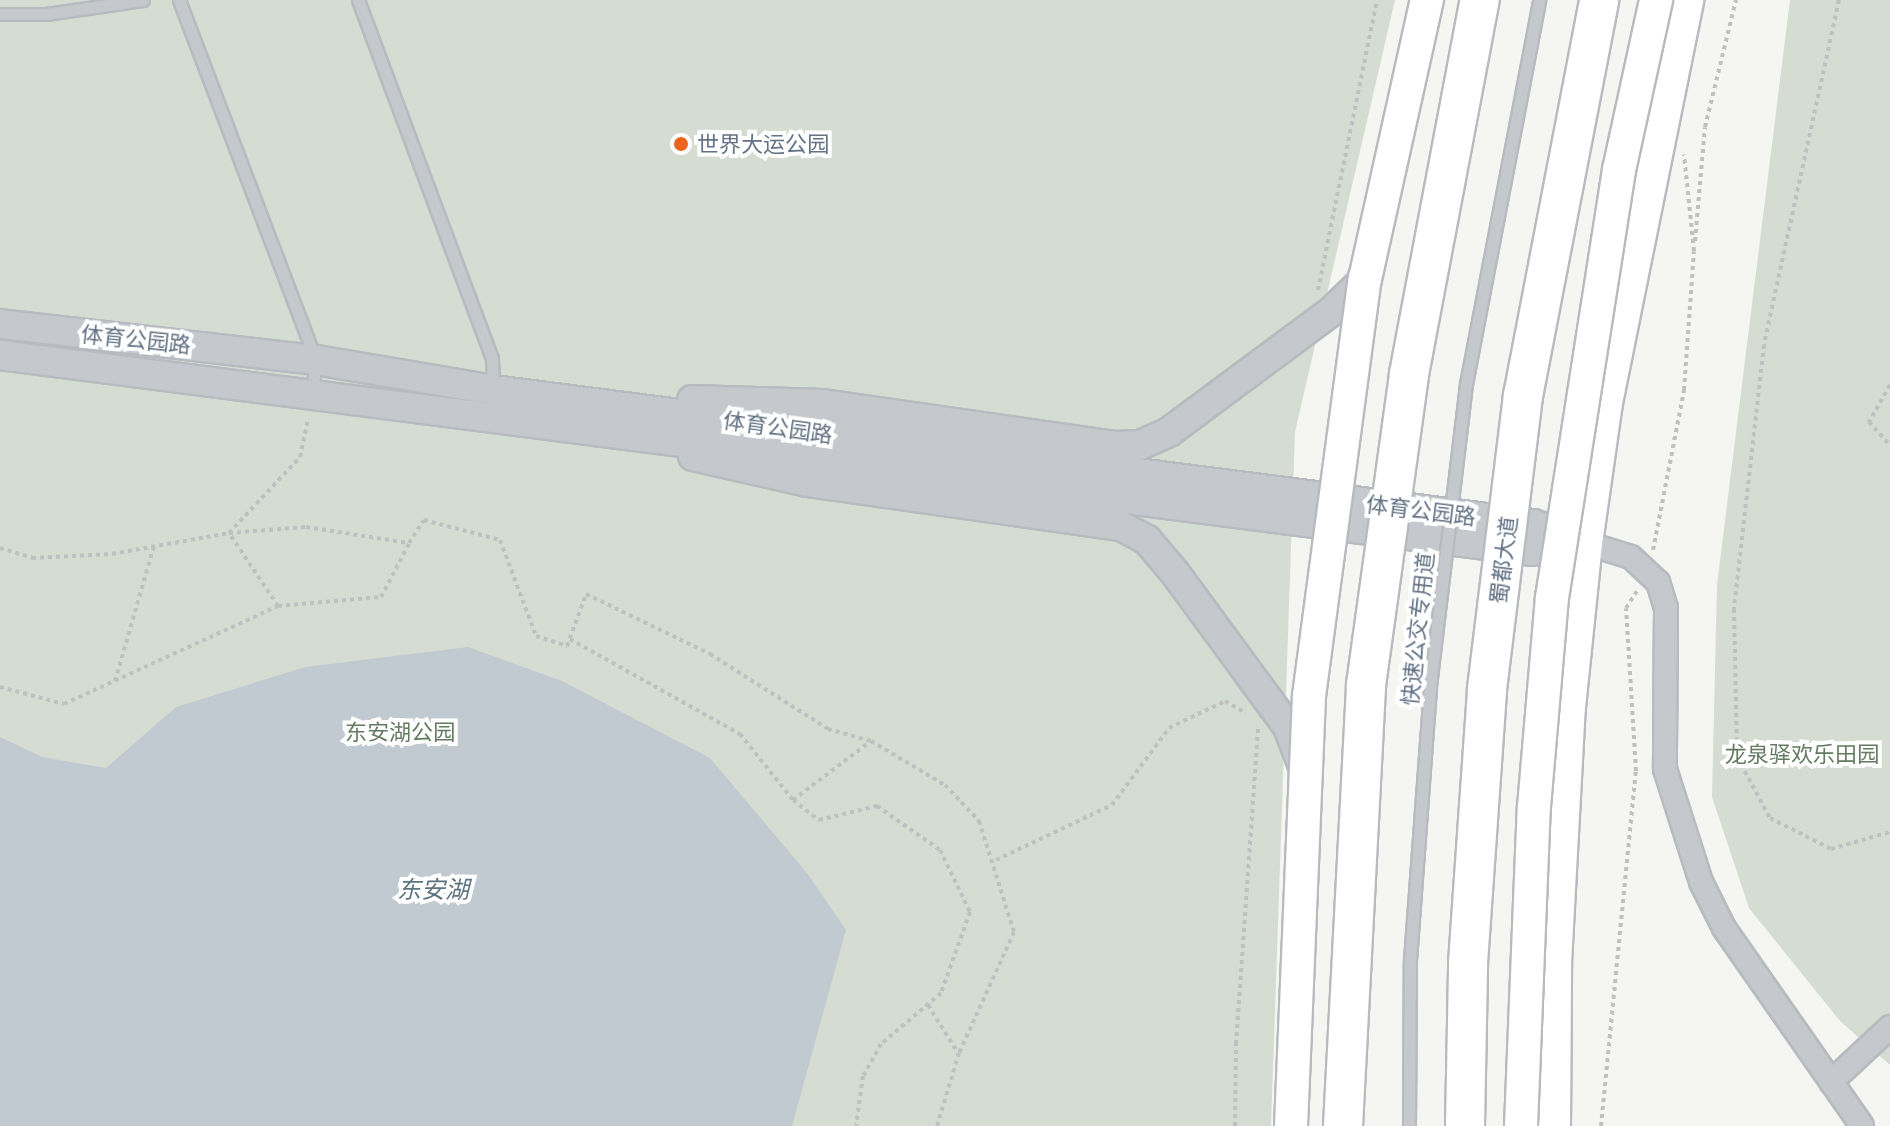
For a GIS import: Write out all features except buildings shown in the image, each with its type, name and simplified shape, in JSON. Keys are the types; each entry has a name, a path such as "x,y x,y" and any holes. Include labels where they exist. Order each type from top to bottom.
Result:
{"highway":[{"path":"1343,1126 1366,685 1409,374 1480,0"},
{"name":"蜀都大道","path":"1465,1126 1468,963 1487,689 1523,396 1599,0"}],"main road":[{"path":"1291,1126 1303,766 1365,279 1427,0"},
{"path":"1521,1126 1533,822 1552,598 1617,185 1656,0"},
{"path":"1554,1126 1565,783 1586,543 1606,403 1687,0"}],"street":[{"path":"538,408 823,404 1114,446 1140,445 1169,432 1314,324 1365,279"},
{"name":"体育公园路","path":"0,324 316,360 492,403"},
{"name":"体育公园路","path":"0,355 312,397 492,403 538,408 1532,551 1586,543"},
{"path":"538,408 807,482 1092,520 1147,540 1288,727 1303,766"},
{"path":"1586,543 1631,557 1658,582 1666,608 1665,769 1680,824 1724,928 1862,1126"},
{"path":"1831,1082 1890,1027"}],"lane":[{"path":"0,14 46,14 143,0"},
{"path":"179,0 316,360 312,397"},
{"path":"358,0 492,358 492,403"},
{"name":"快速公交专用道","path":"1409,1126 1410,960 1430,686 1466,384 1539,0"}],"path":[{"path":"1314,324 1324,249 1377,0"},
{"path":"1601,1126 1636,771 1626,608 1649,574 1684,390 1705,127 1736,0"},
{"path":"1839,0 1764,345 1734,609 1737,757 1770,818 1831,849 1890,832"},
{"path":"1682,142 1694,251"},
{"path":"1890,385 1869,422 1890,445"},
{"path":"229,533 300,457 312,397"},
{"path":"0,687 64,704 278,606 381,597 424,520 500,540 536,636 567,646 586,594 710,654 828,729 871,741 945,785 979,821 995,860 1014,932 959,1053 937,1126"},
{"path":"0,548 32,558 154,546 229,533 306,527 409,543"},
{"path":"229,533 278,606"},
{"path":"115,681 154,546"},
{"path":"570,639 740,734 793,800 819,820 877,806 940,850 970,912 941,993 881,1044 863,1076 856,1126"},
{"path":"995,860 1112,805 1169,728 1225,701 1259,720 1236,1044 1235,1126"},
{"path":"793,800 871,741"},
{"path":"928,1005 959,1053"}],"green space":[{"name":"东安湖公园","path":"0,0 1395,0 1295,432 1271,1126 0,1126"},
{"name":"龙泉驿欢乐田园","path":"1790,0 1890,0 1890,1065 1840,1021 1749,908 1712,797 1717,585"}],"water":[{"name":"东安湖","path":"468,647 562,681 710,758 807,873 846,930 792,1126 0,1126 0,737 42,757 106,768 176,707 305,667"}],"place":[{"name":"世界大运公园","path":"681,144"}]}
